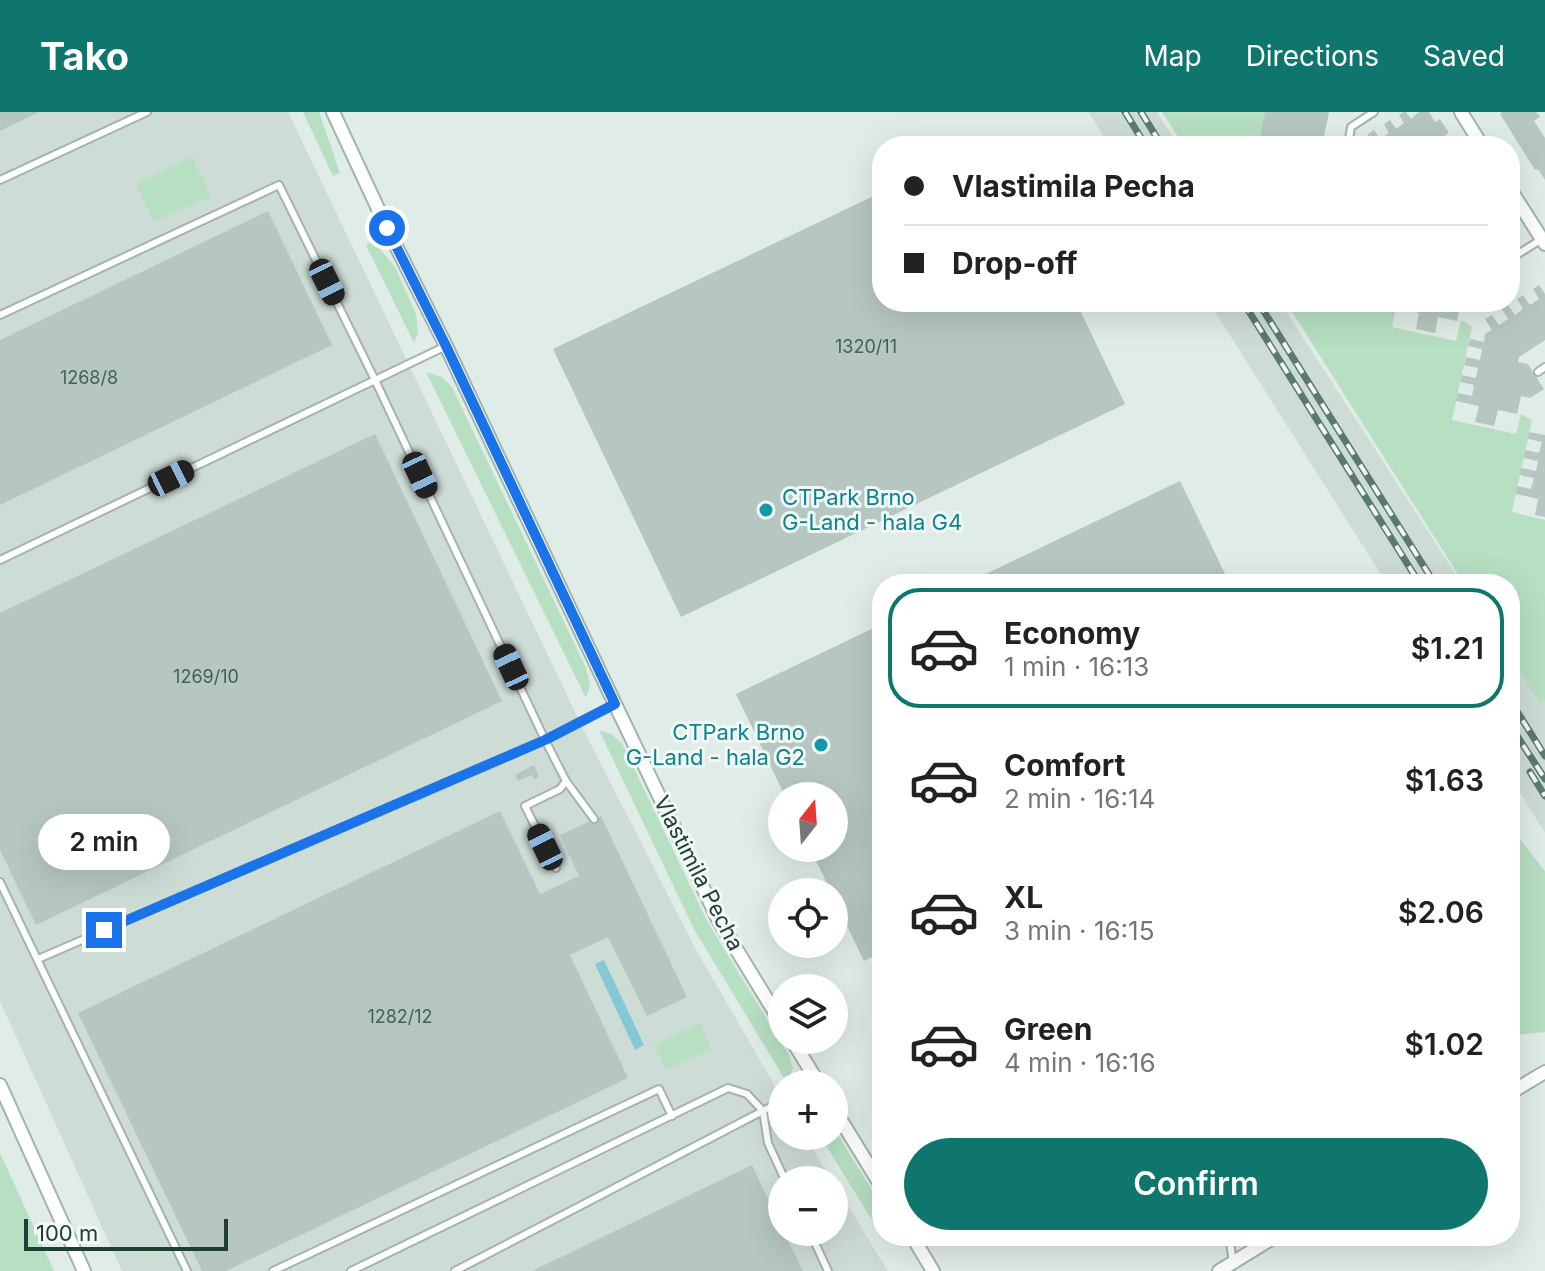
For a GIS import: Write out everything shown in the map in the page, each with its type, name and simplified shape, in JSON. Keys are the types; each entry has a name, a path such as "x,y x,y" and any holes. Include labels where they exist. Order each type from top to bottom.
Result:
{"street":[{"name":"Vlastimila Pecha","path":"333,112 719,921 768,1001"},
{"path":"1461,112 1475,136"},
{"path":"1520,205 1543,242"},
{"path":"1520,1087 1541,1074"},
{"path":"0,1085 84,1271"},
{"path":"848,1132 872,1171"},
{"path":"918,1246 933,1271"},
{"path":"1219,1271 1260,1246"}],"lane":[{"path":"0,180 147,112"},
{"path":"1350,136 1351,127 1374,112"},
{"path":"0,315 279,185 545,740 566,781 594,819"},
{"path":"1520,254 1543,242"},
{"path":"0,560 446,346"},
{"path":"38,959 545,740 615,704"},
{"path":"556,868 525,806 560,789 566,781"},
{"path":"0,882 187,1271"},
{"path":"351,1271 728,1088 747,1094 763,1111 768,1143 779,1166"},
{"path":"273,1271 659,1089 672,1116"},
{"path":"455,1271 768,1108"},
{"path":"816,1246 828,1271"},
{"path":"1230,1246 1233,1263"}],"shaded area":[{"path":"0,112 288,112 586,735 695,948 768,1074 768,1150 814,1150 823,1166 768,1166 768,1246 848,1246 848,1206 888,1271 122,1271 0,1001"},
{"path":"1088,112 1157,112 1173,136 1104,136"},
{"path":"1215,312 1286,312 1456,574 1381,574"},
{"path":"1520,673 1540,704 1545,701 1545,833 1520,793"}],"green space":[{"path":"303,112 319,112 340,173 333,176"},
{"path":"1162,112 1265,112 1260,136 1178,136"},
{"path":"192,157 211,196 154,222 136,184"},
{"path":"373,241 395,267 416,314 418,333 414,343 366,245"},
{"path":"1292,312 1395,312 1392,327 1456,341 1461,320 1472,327 1452,420 1516,434 1521,414 1532,420 1512,512 1545,520 1545,701 1540,704 1520,673 1520,574 1458,574"},
{"path":"426,372 442,377 452,387 586,668 590,685 586,698"},
{"path":"599,730 611,734 622,743 707,921 768,1021 768,1052 694,929"},
{"path":"1520,839 1545,871 1545,1032 1520,1035"},
{"path":"700,1023 712,1049 666,1070 654,1045"},
{"path":"769,1054 789,1055 792,1070 779,1070"},
{"path":"829,1150 847,1150 872,1190 872,1220 848,1181 848,1166 839,1166"},
{"path":"0,1153 54,1271 0,1271"}],"water":[{"path":"604,960 644,1045 635,1050 595,964"}],"building":[{"path":"0,112 39,112 0,131"},
{"path":"1265,112 1329,112 1324,136 1260,136"},
{"path":"1406,112 1411,119 1419,112 1429,112 1435,122 1440,119 1449,133 1444,136 1384,136 1389,133 1384,124 1390,120 1396,129 1404,123 1399,115"},
{"path":"1536,112 1540,117 1534,121 1545,138 1545,180 1520,146 1520,136 1514,136 1500,114"},
{"name":"CTPark Brno G-Land - hala G4","path":"872,197 872,312 1081,312 1125,404 681,617 553,349"},
{"path":"268,211 332,345 0,505 0,340"},
{"path":"1539,285 1545,294 1545,340 1519,357 1518,362 1528,364 1544,389 1530,398 1521,396 1517,414 1498,410 1494,426 1475,422 1479,406 1456,401 1458,393 1472,396 1474,385 1460,382 1462,375 1476,378 1478,368 1464,365 1466,357 1480,360 1482,349 1468,346 1470,339 1484,342 1485,334 1492,330 1485,319 1492,315 1499,325 1508,319 1504,312 1515,315 1520,312 1523,309 1520,297 1523,295 1530,305 1539,299 1533,289"},
{"path":"1415,312 1459,312 1457,321 1438,317 1435,333 1416,329 1419,313"},
{"path":"1529,432 1545,435 1545,517 1535,515 1538,499 1516,494 1517,486 1531,489 1534,478 1520,475 1521,468 1536,471 1538,461 1524,458 1525,450 1539,453 1542,442 1528,439"},
{"path":"375,434 502,701 36,925 0,850 0,613"},
{"path":"1180,481 1225,574 986,574"},
{"name":"CTPark Brno G-Land - hala G2","path":"872,629 872,957 864,961 848,928 848,878 824,878 817,862 848,862 848,782 778,782 736,694"},
{"path":"534,765 539,777 534,779 532,775 518,781 515,775"},
{"path":"500,811 540,894 579,876 560,835 601,816 687,997 647,1016 608,937 570,955 628,1078 226,1271 202,1271 78,1013"},
{"path":"752,1165 768,1199 768,1246 791,1246 803,1271 532,1271"}],"railway":[{"path":"1125,112 1140,136"},
{"path":"1141,112 1156,136"},
{"path":"1249,312 1414,574"},
{"path":"1264,312 1429,574"},
{"path":"1520,716 1545,756"},
{"path":"1520,740 1545,779"},
{"path":"1530,772 1545,796"}],"place":[{"name":"CTPark Brno G-Land - hala G4","path":"766,510"},
{"name":"CTPark Brno G-Land - hala G2","path":"821,745"}],"route":[{"path":"104,930 545,740 615,704 387,228"}]}
